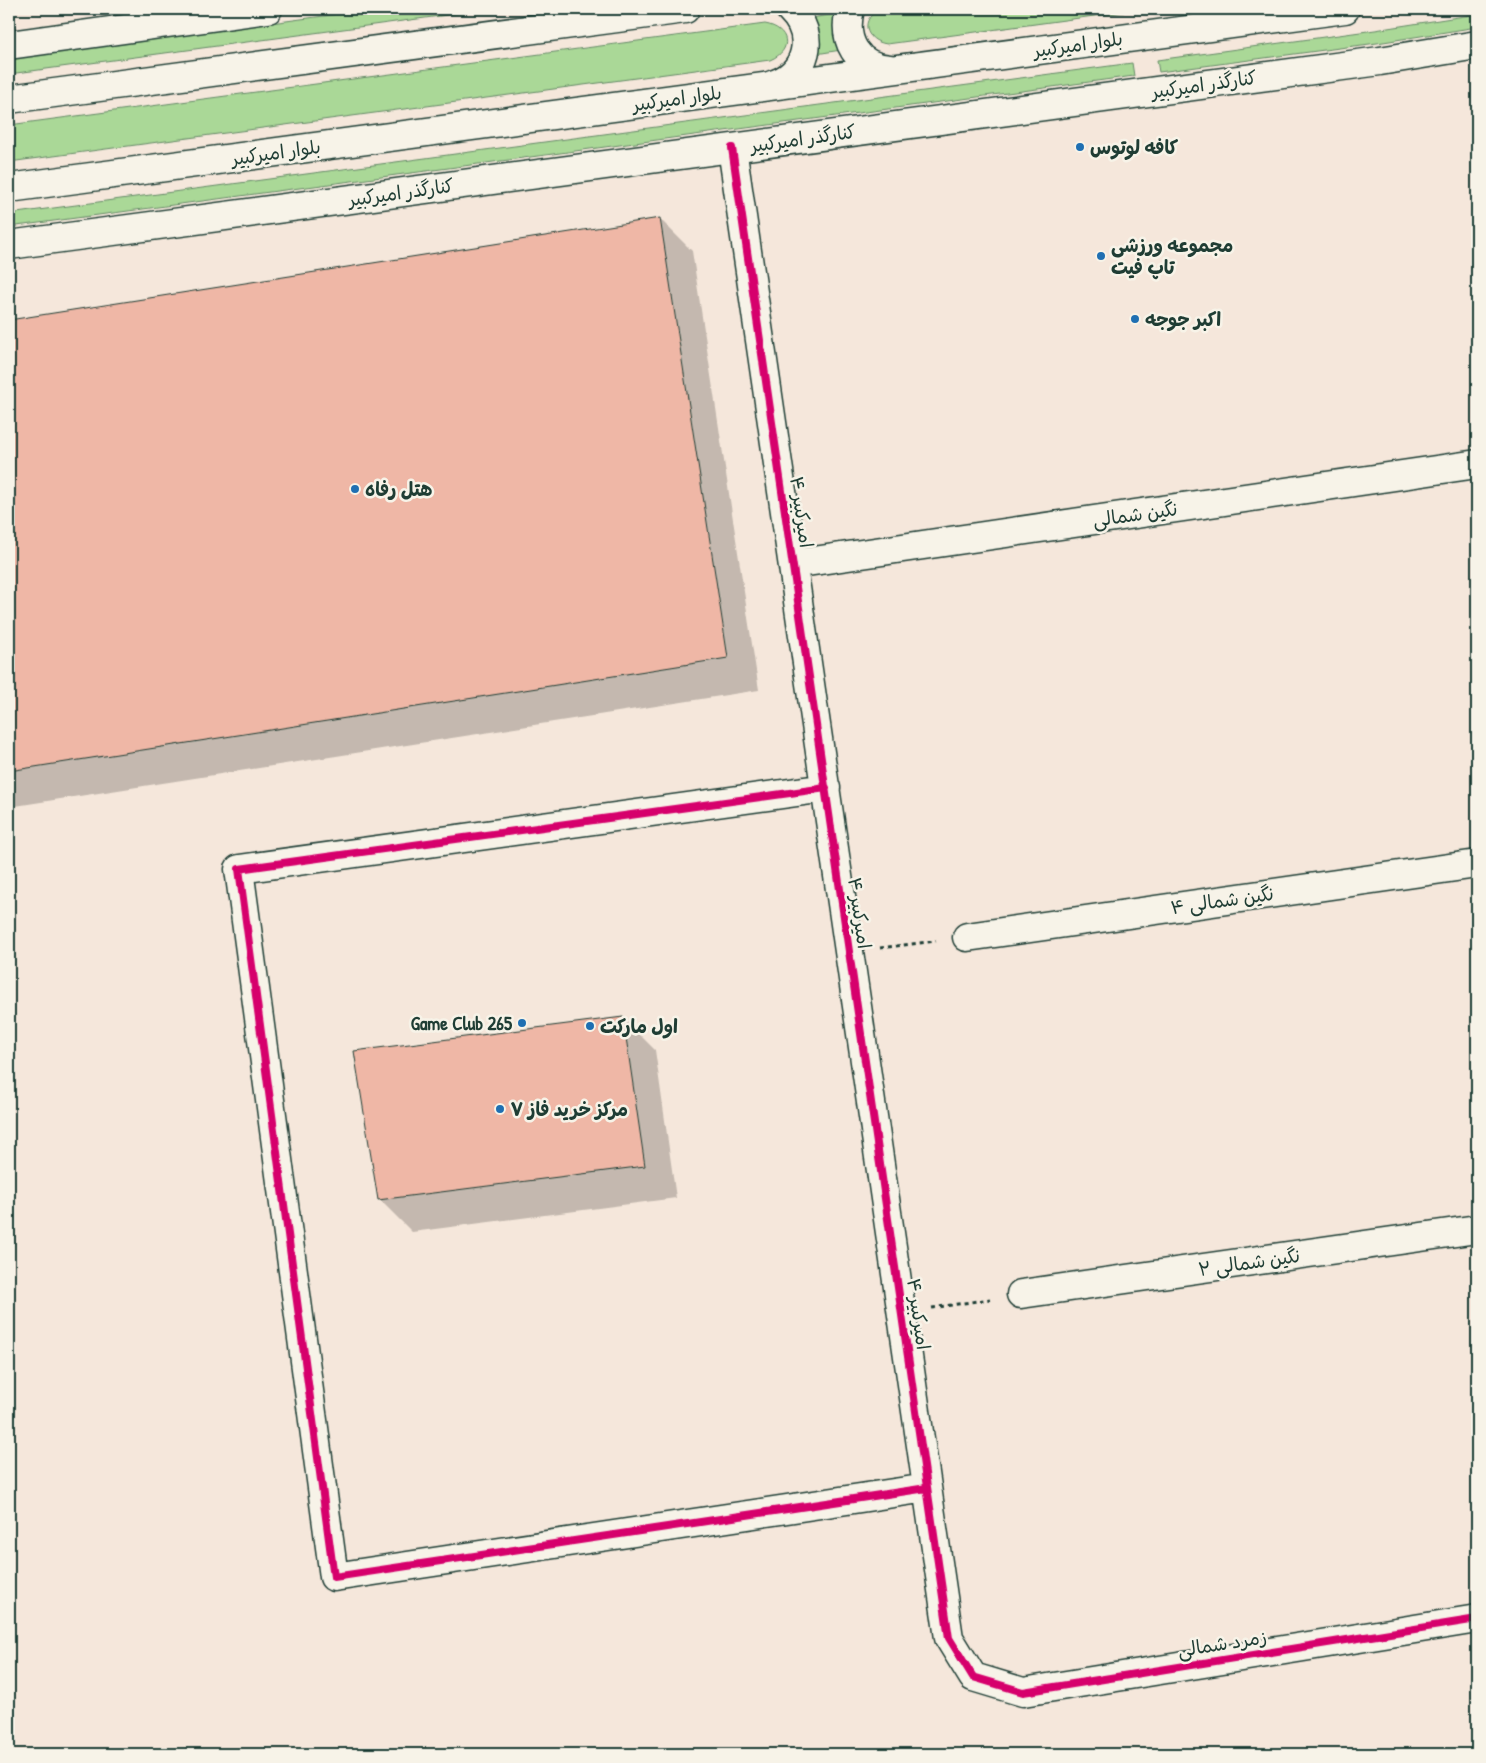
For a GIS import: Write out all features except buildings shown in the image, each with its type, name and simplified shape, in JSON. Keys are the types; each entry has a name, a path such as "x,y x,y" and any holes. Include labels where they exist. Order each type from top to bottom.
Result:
{"street":[{"path":"9,45 114,19 268,9"},
{"path":"9,100 685,9"},
{"path":"768,86 783,82 795,72 803,59 806,44 804,29 798,16 790,9"},
{"path":"850,9 846,23 848,39 855,52 866,62 880,68 895,69"},
{"name":"بلوار امیرکبیر","path":"9,188 1345,9"},
{"name":"کنارگذر امیرکبیر","path":"9,245 1380,61 1477,45"},
{"name":"امیرکبیر ۴","path":"732,148 949,1638 973,1677"},
{"name":"نگین شمالی","path":"793,564 1477,464"},
{"path":"826,788 239,869 334,1577 927,1488"},
{"name":"نگین شمالی ۴","path":"968,937 1477,864"},
{"name":"نگین شمالی ۲","path":"1021,1294 1477,1229"},
{"name":"زمرد شمالی","path":"973,1677 1023,1692 1477,1619"}],"path":[{"path":"850,951 968,937"},
{"path":"902,1313 1021,1294"}],"green space":[{"path":"376,9 492,9 9,74 9,58"},
{"path":"881,9 1123,9 1124,12 887,44 873,39 867,29 869,18"},
{"path":"836,14 841,50 816,54 811,18"},
{"path":"1477,14 1477,27 1377,43 1159,72 1157,60 1375,30"},
{"path":"765,24 779,30 786,40 783,51 770,60 9,162 9,125"},
{"path":"1132,63 1134,76 9,227 9,214"}],"cycle path":[{"path":"732,148 949,1638 973,1677 1023,1692 1477,1619"},
{"path":"826,788 239,869 334,1577 927,1488"}],"place":[{"name":"کافه لوتوس","path":"1080,147"},
{"name":"مجموعه ورزشی تاپ فیت","path":"1101,256"},
{"name":"اکبر جوجه","path":"1135,319"},
{"name":"هتل رفاه","path":"355,489"},
{"name":"Game Club 265","path":"522,1023"},
{"name":"اول مارکت","path":"590,1026"},
{"name":"مرکز خرید فاز ۷","path":"500,1109"}]}
